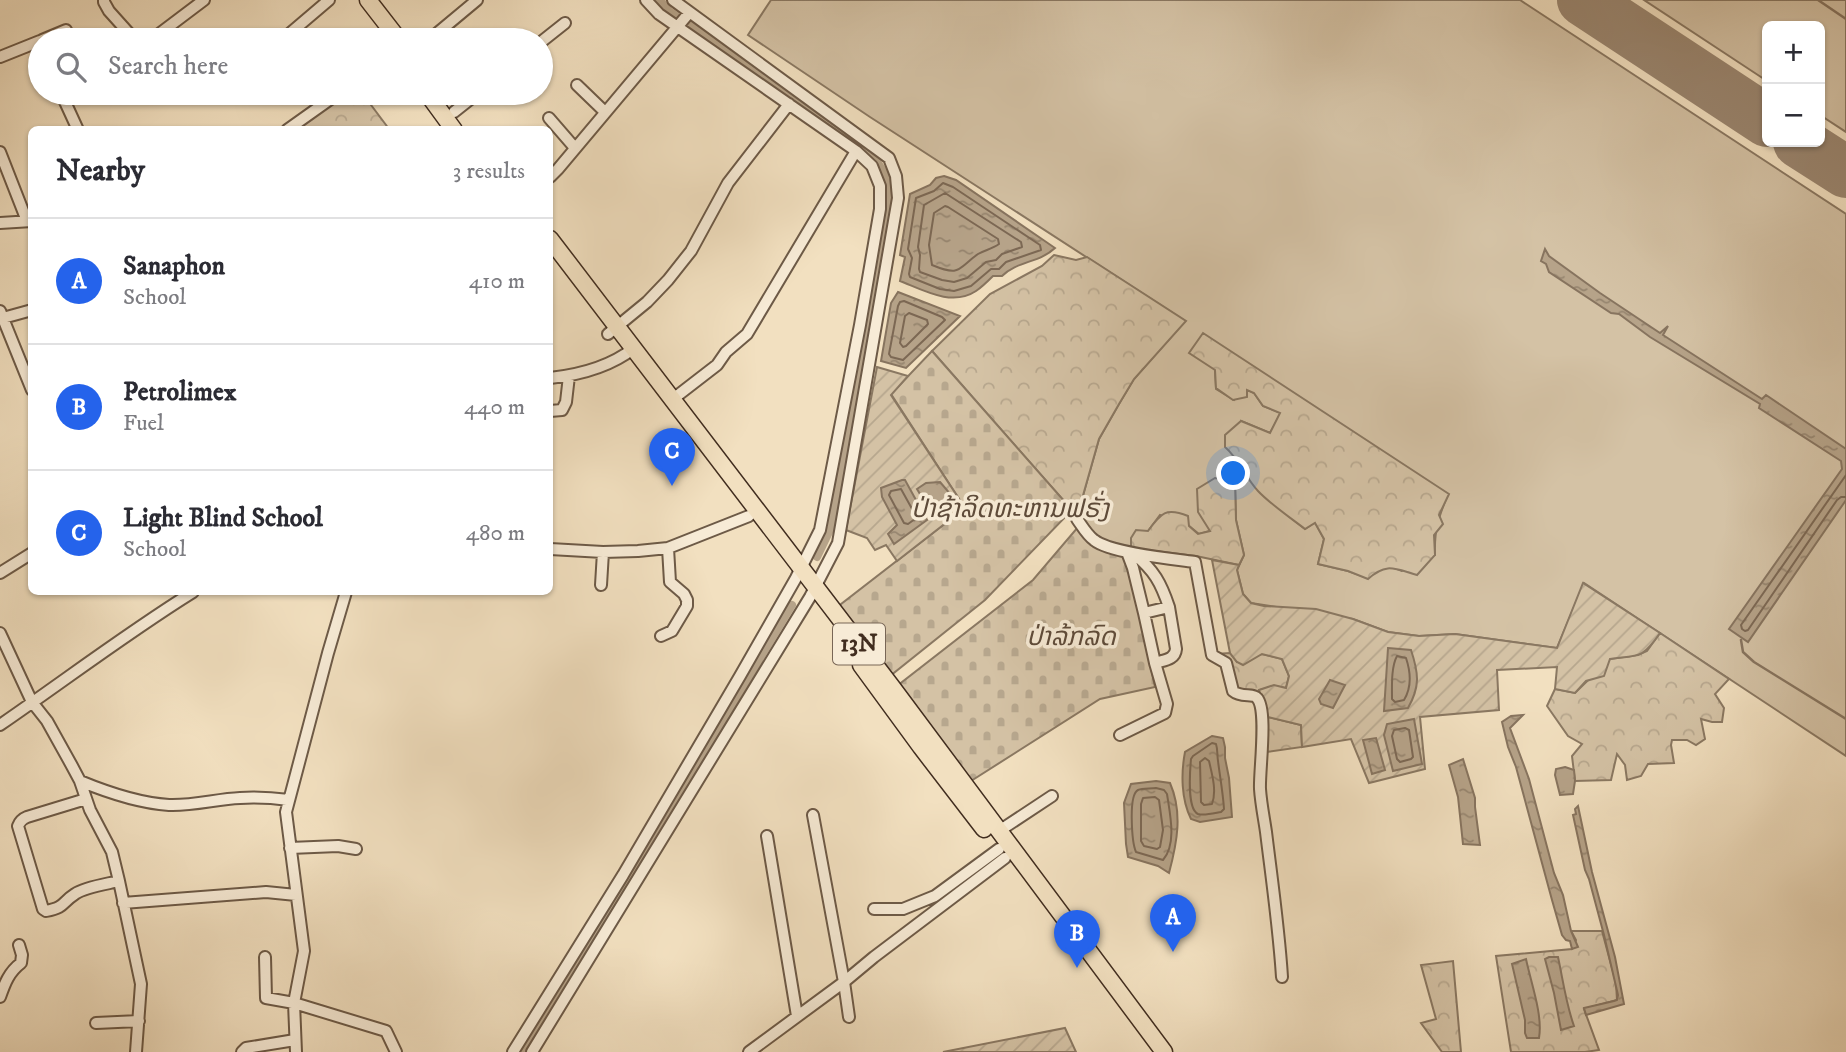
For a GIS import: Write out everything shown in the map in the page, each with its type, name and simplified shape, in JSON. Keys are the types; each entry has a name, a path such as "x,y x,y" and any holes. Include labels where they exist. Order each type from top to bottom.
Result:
{"highway":[{"path":"354,0 376,28"},
{"path":"368,0 390,28"},
{"path":"435,105 451,126"},
{"path":"449,105 464,126"},
{"name":"13N","path":"553,243 612,331"},
{"name":"13N","path":"553,261 673,399 1002,853 1150,1052"},
{"name":"13N","path":"630,352 749,516 798,573"},
{"name":"13N","path":"812,592 892,687 1164,1052"}],"street":[{"path":"104,0 109,11 124,28"},
{"path":"167,28 204,0"},
{"path":"296,28 329,0"},
{"path":"443,28 477,0"},
{"path":"532,1052 812,592 838,543 898,198 896,176 889,158 683,19 659,14 646,0"},
{"path":"513,1052 623,875 798,573 820,530 880,209 880,186 873,166 789,104 683,19 673,0"},
{"path":"553,174 683,19"},
{"path":"553,32 565,23"},
{"path":"0,57 28,46"},
{"path":"578,85 605,112"},
{"path":"612,331 647,302 691,251 728,183 789,104"},
{"path":"67,105 76,126"},
{"path":"293,126 322,105"},
{"path":"454,112 463,105"},
{"path":"549,118 575,148"},
{"path":"673,399 717,365 726,352 747,334 856,151"},
{"path":"0,152 28,219"},
{"path":"0,223 28,221"},
{"path":"28,311 1,315 28,380"},
{"path":"553,378 593,369 630,352"},
{"path":"553,411 562,410 566,402 569,376"},
{"path":"553,549 603,552 668,548 749,516"},
{"path":"1077,519 1096,542 1130,552 1195,562 1212,655 1226,663 1235,693 1255,696 1258,699 1263,720 1260,789 1282,977"},
{"path":"661,636 672,631 687,606 684,594 670,582 668,548"},
{"path":"601,585 603,552"},
{"path":"1130,552 1146,564 1159,581 1169,607 1176,654 1155,663"},
{"path":"1120,735 1165,713 1167,704 1130,552"},
{"path":"0,573 28,556"},
{"path":"0,725 146,621 188,595"},
{"path":"242,1052 246,1048 295,1046 294,1003 304,951 286,813 345,595"},
{"path":"1144,613 1169,607"},
{"path":"0,633 32,702 47,721 80,781 111,852 141,984 136,1052"},
{"path":"80,781 131,800 171,805 238,798 289,800"},
{"path":"999,831 1052,796"},
{"path":"86,799 27,817 19,823 43,909 46,911 61,907 78,892 119,881"},
{"path":"813,814 845,982 849,1017"},
{"path":"767,836 797,1016"},
{"path":"290,848 338,846 356,849"},
{"path":"874,909 903,909 935,896 1002,853"},
{"path":"749,1052 845,982 1002,853"},
{"path":"123,903 266,892 296,895"},
{"path":"0,997 7,979 21,963 19,945"},
{"path":"265,957 266,998 294,1003 386,1031 396,1052"},
{"path":"96,1023 139,1021"}],"green space":[{"path":"771,0 1520,0 1846,214 1846,756 1584,583 1557,648 1455,634 1419,636 1388,632 1353,619 1251,603 1243,594 1237,570 1244,555 1236,520 1235,482 1210,531 1199,534 1189,526 1160,515 1127,554 1078,527 1069,514 1082,499 1099,439 1134,379 1185,321 748,35","holes":["1215,370 1448,494 1438,523 1435,555 1402,571 1384,568 1368,578 1318,564 1324,539 1315,522 1305,529 1276,505 1244,472 1235,453 1241,421 1270,433 1281,413 1263,406 1254,393 1246,389 1234,400 1216,389"]},
{"path":"1644,0 1846,0 1846,132 1825,118 1825,21 1762,21 1762,78"},
{"path":"329,105 371,105 387,126 302,126"},
{"path":"1054,255 1076,260 1087,257 1186,321 1134,379 1099,439 1082,499 1072,510 932,351 990,294 1042,266"},
{"path":"1203,333 1449,494 1439,515 1443,524 1434,535 1435,555 1417,575 1391,568 1381,570 1368,579 1318,564 1324,539 1315,523 1305,529 1268,501 1253,486 1225,447 1225,435 1241,421 1270,433 1280,413 1263,406 1254,393 1247,390 1247,397 1233,400 1216,388 1215,370 1189,353"},
{"name":"ປ່າຊ້າລິດທະຫານຟຣັ່ງ","path":"932,351 1072,510 985,600 890,676 836,608 965,508 891,394"},
{"path":"877,367 908,376 891,395 965,508 897,561 886,545 875,550 867,538 846,530"},
{"path":"1215,478 1235,482 1236,520 1244,555 1239,565 1196,556 1131,548 1131,538 1136,530 1148,531 1161,516 1169,512 1188,516 1189,526 1198,534 1210,531 1198,512 1197,489"},
{"name":"ປ່າລ້ກລົດ","path":"1078,527 1127,554 1155,687 1100,699 971,781 897,686 1033,580"},
{"path":"1212,560 1239,565 1237,570 1243,594 1251,603 1316,609 1388,632 1419,636 1455,634 1557,648 1583,583 1660,633 1644,652 1610,659 1604,676 1586,681 1575,693 1555,689 1557,667 1497,670 1499,710 1420,717 1425,769 1369,783 1351,739 1302,747 1301,725 1268,717 1259,690 1274,685 1286,688 1289,676 1282,659 1262,654 1243,665 1230,653"},
{"path":"1660,633 1729,679 1715,694 1724,708 1722,722 1701,719 1705,739 1696,745 1687,740 1672,740 1674,763 1648,764 1641,776 1627,780 1625,765 1617,754 1611,780 1575,781 1572,756 1582,744 1568,736 1547,706 1555,689 1575,693 1610,659 1647,651"},
{"path":"1230,653 1237,662 1262,654 1282,659 1289,676 1286,688 1274,686 1260,690 1261,695 1236,687 1216,654"},
{"path":"1268,717 1301,725 1302,747 1266,752"},
{"path":"1571,931 1602,931 1616,983 1617,1000 1584,1009 1599,1050 1511,1052 1496,956 1572,949 1576,940"},
{"path":"1453,961 1461,1052 1442,1052 1421,1023 1436,1019 1421,965"},
{"path":"1065,1028 1076,1052 943,1052"}],"water":[{"path":"944,176 956,180 1055,248 1042,257 1014,267 1002,276 993,276 967,296 938,295 900,281 905,257 900,255 910,194"},
{"path":"1545,249 1549,256 1660,333 1668,326 1663,335 1762,399 1766,395 1846,449 1846,500 1748,642 1729,629 1842,469 1841,461 1759,408 1760,404 1549,272 1546,264 1541,261"},
{"path":"898,292 960,316 906,368 881,361 891,303"},
{"path":"905,480 927,520 894,544 888,534 897,525 882,497 881,488"},
{"path":"940,482 952,496 951,502 932,514 917,489 926,483"},
{"path":"1388,648 1411,650 1417,680 1408,708 1384,711"},
{"path":"1330,680 1345,685 1333,708 1321,704 1319,699"},
{"path":"1523,715 1510,728 1529,779 1554,873 1578,947 1572,949 1570,941 1562,935 1502,722 1511,716"},
{"path":"1414,719 1422,764 1393,771 1384,735 1387,724"},
{"path":"1212,736 1223,738 1232,817 1200,822 1191,819 1185,803 1185,752"},
{"path":"1376,738 1385,770 1372,774 1363,740"},
{"path":"1463,759 1475,798 1480,845 1463,844 1458,797 1449,765"},
{"path":"1565,767 1574,770 1573,794 1560,795 1556,769"},
{"path":"1156,781 1170,783 1178,817 1169,873 1158,866 1128,857 1126,844 1124,803 1131,784"},
{"path":"1578,806 1624,1004 1586,1015 1584,1008 1617,1000 1618,995 1573,815 1576,814 1575,809"},
{"path":"1558,957 1574,1026 1561,1030 1545,959"},
{"path":"1526,959 1538,1009 1539,1038 1527,1038 1525,1033 1525,1020 1512,964"}],"waterway":[{"path":"660,0 669,11 863,145 882,169 887,183 887,214 831,528 817,557"},
{"path":"1818,0 1846,19"},
{"path":"523,1052 792,605"},
{"path":"1741,640 1743,652 1754,662 1846,719"}],"runway":[{"path":"1583,0 1762,118"},
{"path":"1807,147 1846,172"}],"place":[{"name":"Light Blind School","path":"672,486"},
{"name":"Sanaphon","path":"1173,952"},
{"name":"Petrolimex","path":"1077,968"}]}
